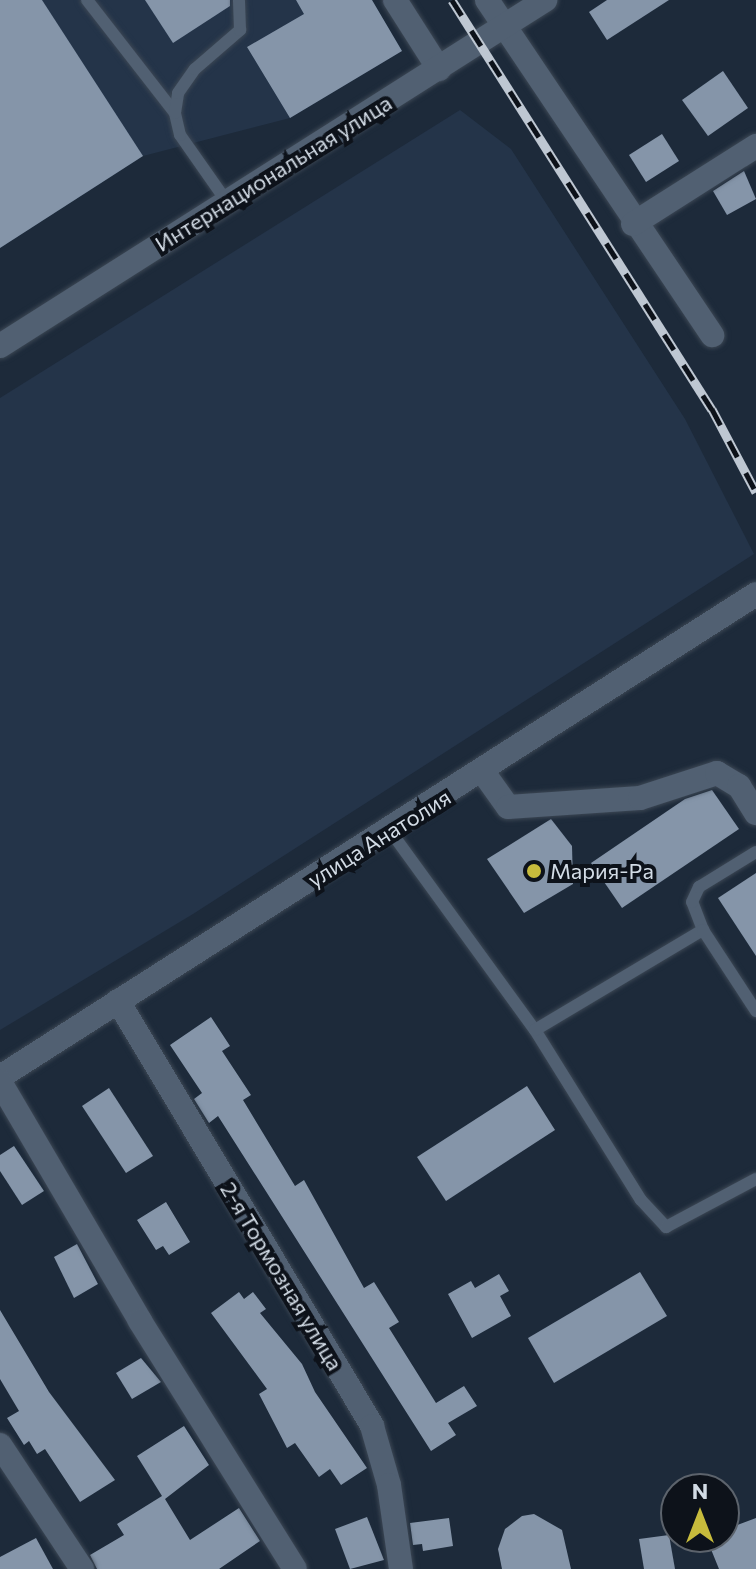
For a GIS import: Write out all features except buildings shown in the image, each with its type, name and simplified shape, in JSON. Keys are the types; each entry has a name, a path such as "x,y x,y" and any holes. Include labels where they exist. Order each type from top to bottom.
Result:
{"street":[{"path":"395,0 439,69"},
{"path":"487,0 633,224 712,335"},
{"name":"Интернациональная улица","path":"0,346 545,0"},
{"path":"633,224 756,146"},
{"name":"улица Анатолия","path":"0,1080 118,1001 391,832 756,594"},
{"path":"483,772 508,807 640,798 717,773 739,786 756,813"},
{"name":"2-я Тормозная улица","path":"118,1001 372,1426 389,1485 401,1569"},
{"path":"0,1080 140,1321 295,1569"},
{"path":"0,1445 82,1569"}],"lane":[{"path":"87,0 175,113"},
{"path":"227,202 180,135 175,113 178,93 195,69 240,30 239,0"},
{"path":"391,832 535,1030 641,1200 666,1227 756,1179"},
{"path":"756,852 699,887 692,902 703,930 756,1011"},
{"path":"535,1030 703,930"}],"shaded area":[{"path":"0,0 372,0 402,51 290,118 143,156 0,248"},
{"path":"460,110 511,149 685,419 754,554 193,914 0,1030 0,398"}],"railway":[{"path":"452,0 712,409 756,492"}],"place":[{"name":"Мария-Ра","path":"534,871"}]}
